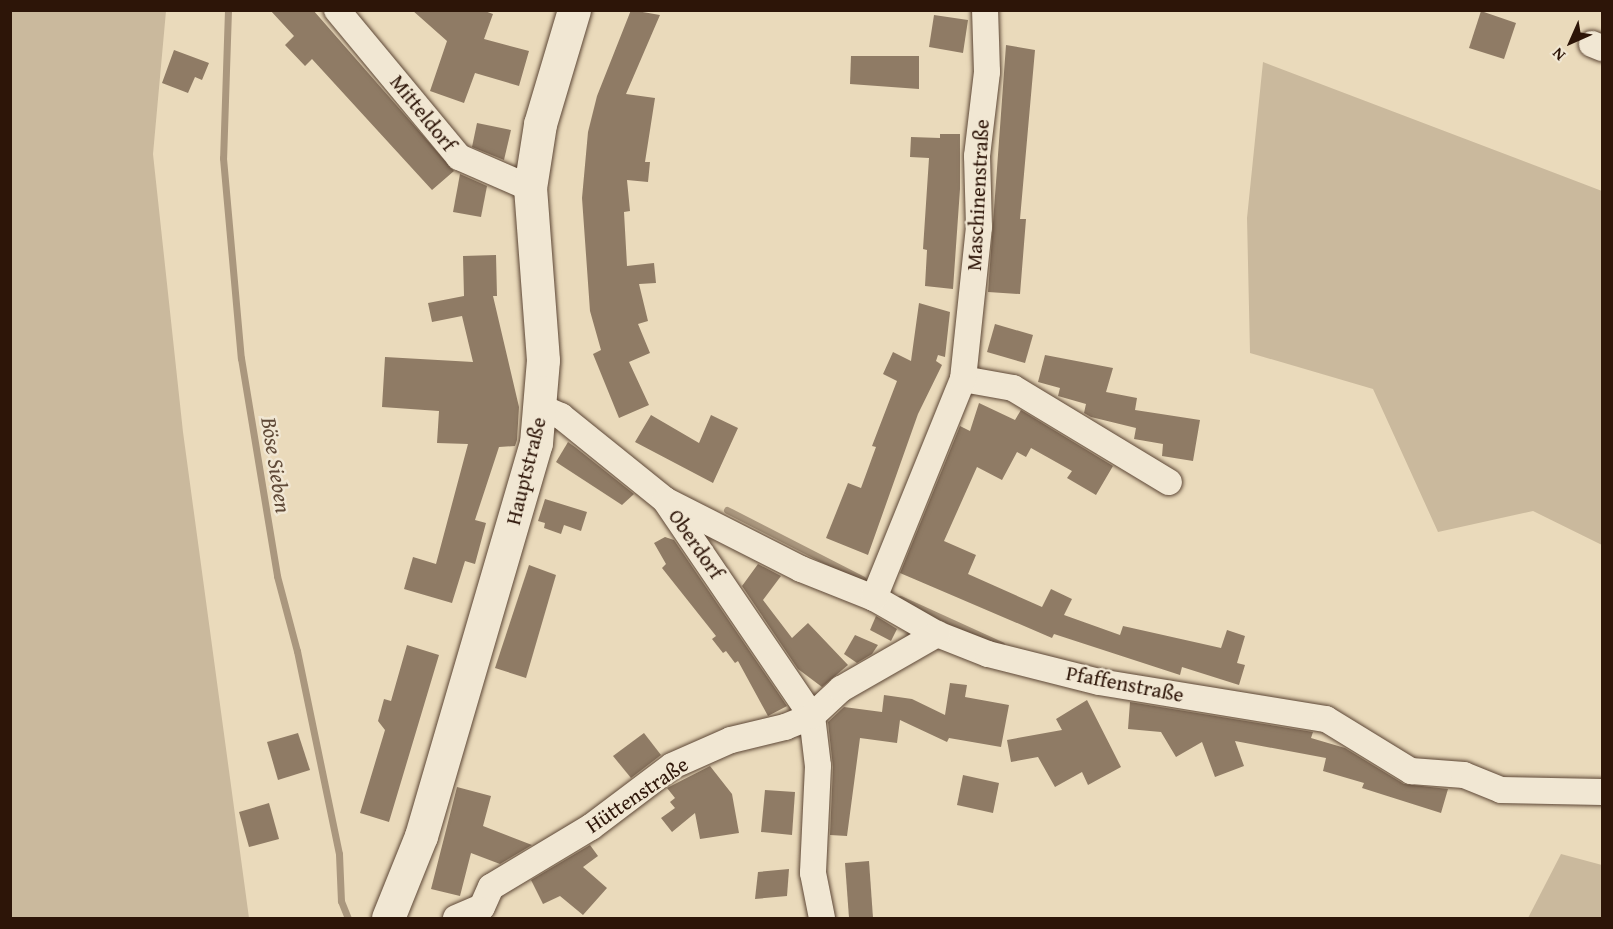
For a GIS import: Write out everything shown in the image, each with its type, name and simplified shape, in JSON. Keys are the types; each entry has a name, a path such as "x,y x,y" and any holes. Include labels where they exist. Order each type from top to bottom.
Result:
{"main road":[{"name":"Hauptstraße","path":"390,918 421,836 529,471 542,408 543,360 530,188 540,124 574,10"}],"street":[{"name":"Mitteldorf","path":"337,10 459,157 530,188"},
{"name":"Maschinenstraße","path":"874,598 963,379 979,227 977,156 987,72 985,10"},
{"path":"963,379 1013,388 1169,482"},
{"name":"Oberdorf","path":"542,408 561,416 665,500 812,716 818,766 813,873 822,918"},
{"name":"Pfaffenstraße","path":"665,500 801,569 874,598 937,634 988,654 1099,682 1326,719 1411,771 1464,775 1501,790 1602,792"},
{"path":"812,716 841,689 937,634"},
{"name":"Hüttenstraße","path":"456,918 486,913 491,887 591,827 672,766 731,740 785,727 812,716"}],"shaded area":[{"path":"10,11 166,11 153,154 183,432 249,918 11,918"},
{"path":"1263,62 1602,191 1602,545 1533,511 1438,532 1373,389 1250,353 1247,218"},
{"path":"1561,854 1602,865 1602,918 1528,918"}],"building":[{"path":"270,10 313,10 454,171 432,190 312,59 305,66 285,45 294,36"},
{"path":"412,10 482,10 493,14 484,39 529,51 519,86 475,73 464,103 430,91 447,41"},
{"path":"631,10 660,15 626,94 655,98 645,162 650,162 648,182 627,180 630,211 624,212 627,266 654,263 656,283 639,284 648,321 638,324 650,353 629,362 649,405 619,418 593,354 601,350 590,311 582,198 588,132 597,96"},
{"path":"1481,11 1516,23 1504,59 1469,48"},
{"path":"934,15 968,20 963,53 929,47"},
{"path":"1006,45 1035,50 1020,219 1026,219 1020,294 988,292"},
{"path":"174,50 209,63 202,80 195,77 188,93 162,83"},
{"path":"851,56 919,56 919,89 850,84"},
{"path":"477,123 511,130 504,160 472,147"},
{"path":"940,134 960,134 960,189 953,289 925,286 927,250 923,249 929,158 910,157 911,137 940,138"},
{"path":"460,174 487,186 481,217 453,212"},
{"path":"496,255 497,296 493,296 519,407 517,440 515,446 499,447 475,520 486,523 475,564 465,561 452,603 404,589 413,557 436,564 468,444 437,443 439,411 382,407 385,357 473,362 462,316 432,322 428,303 464,296 463,256"},
{"path":"919,303 950,312 945,357 938,355 936,361 942,365 918,414 868,555 826,538 848,483 861,488 876,447 872,446 897,381 883,374 893,352 911,361"},
{"path":"995,324 1033,335 1025,363 987,352"},
{"path":"1045,355 1113,368 1106,392 1137,398 1135,410 1200,420 1193,461 1162,456 1163,444 1134,439 1136,428 1091,417 1084,413 1086,404 1058,396 1060,388 1038,382"},
{"path":"979,403 1015,420 1021,410 1113,466 1096,495 1067,478 1072,471 1031,448 1026,457 1017,452 1002,480 977,467 944,541 976,555 968,574 1042,607 1051,589 1072,599 1064,615 1120,635 1123,626 1221,648 1227,630 1245,636 1237,663 1245,665 1239,685 1182,667 1180,675 1054,634 1052,638 900,573 960,426 970,431"},
{"path":"651,415 699,443 711,415 738,428 713,483 635,442"},
{"path":"568,442 634,494 622,505 556,462"},
{"path":"545,499 587,512 581,531 564,525 561,534 544,528 545,523 538,521"},
{"path":"665,537 674,540 787,706 768,716 738,661 735,663 726,651 723,653 712,639 716,636 662,568 666,564 654,543"},
{"path":"758,564 781,576 763,600 792,638 808,623 848,665 822,687 798,669 742,586"},
{"path":"529,565 556,575 526,678 495,668"},
{"path":"876,616 897,629 891,641 870,630"},
{"path":"855,635 878,645 872,654 857,663 844,654"},
{"path":"407,645 439,655 389,822 360,813 385,730 378,721 384,699 391,701"},
{"path":"950,683 967,685 965,697 1009,705 1001,747 949,738 947,742 900,720 897,743 860,738 847,836 830,835 833,767 828,722 844,707 882,712 884,695 912,699 945,715"},
{"path":"1087,700 1121,767 1088,785 1082,772 1055,787 1038,757 1011,762 1007,740 1062,730 1056,719"},
{"path":"1130,702 1313,732 1311,738 1345,748 1404,784 1448,789 1441,813 1362,788 1364,783 1323,771 1326,758 1235,741 1244,766 1215,777 1202,742 1176,757 1161,732 1128,729"},
{"path":"298,733 310,770 278,780 267,742"},
{"path":"644,733 661,755 631,778 613,756"},
{"path":"710,766 732,794 739,833 700,839 695,813 672,832 661,818 675,808 670,802 675,798 667,788"},
{"path":"963,775 999,783 993,813 957,805"},
{"path":"457,787 491,796 483,826 532,845 500,864 471,853 460,896 431,889"},
{"path":"765,790 795,792 792,835 761,832"},
{"path":"269,803 279,839 249,847 239,812"},
{"path":"590,845 598,856 583,867 607,888 583,915 560,896 543,904 531,880"},
{"path":"869,861 873,918 849,918 845,863"},
{"path":"789,869 787,896 755,899 758,872"}],"waterway":[{"name":"Böse Sieben","path":"228,10 223,158 241,358 277,576 297,651 339,854 341,901 348,918"},
{"path":"727,510 862,579"},
{"path":"900,599 1001,645"}]}
